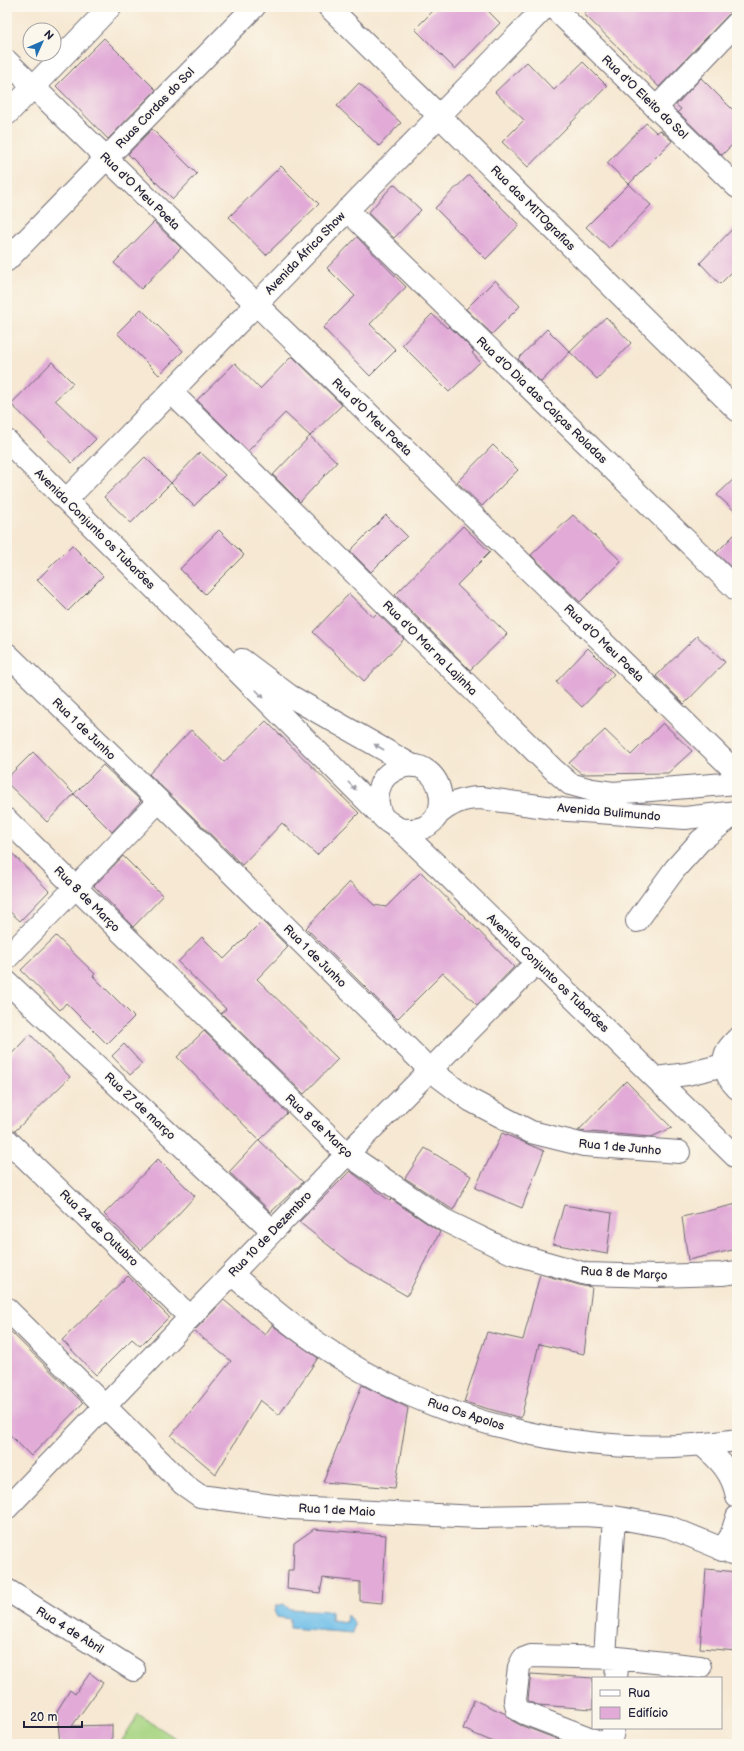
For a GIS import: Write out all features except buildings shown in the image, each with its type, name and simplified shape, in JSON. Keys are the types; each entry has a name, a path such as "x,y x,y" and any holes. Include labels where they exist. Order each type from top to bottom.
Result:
{"street":[{"path":"7,114 110,7"},
{"name":"Ruas Cordas do Sol","path":"7,260 254,7"},
{"name":"Rua das MITOgrafias","path":"329,7 439,116 735,403"},
{"name":"Avenida África Show","path":"66,500 545,7"},
{"name":"Rua d'O Eleito do Sol","path":"553,7 737,186"},
{"path":"656,108 737,23"},
{"name":"Rua d'O Meu Poeta","path":"7,61 737,773"},
{"name":"Rua d'O Dia das Calças Roladas","path":"347,210 737,590"},
{"name":"Rua d'O Mar na Lajinha","path":"171,392 554,770 570,784 592,790 613,793 737,783"},
{"name":"Avenida Conjunto os Tubarões","path":"7,441 391,823 439,867 737,1158"},
{"path":"183,617 290,696 422,771 481,798"},
{"name":"Rua 1 de Junho","path":"7,654 430,1070 470,1100 531,1132 584,1145 679,1152"},
{"path":"439,867 431,846 429,835 434,820 441,805 442,794 439,784 422,771 402,767 393,771 385,778 380,786 377,796 378,807 391,823 416,830 421,829 434,820 446,807 457,801 469,798 481,798"},
{"name":"Avenida Bulimundo","path":"481,798 568,810 685,818 737,812"},
{"path":"7,958 158,801"},
{"path":"637,921 675,869 700,841 737,812"},
{"name":"Rua 8 de Março","path":"7,820 347,1154 444,1220 512,1253 586,1274 656,1276 722,1274 737,1272"},
{"name":"Rua 10 de Dezembro","path":"7,1508 347,1154 537,962"},
{"name":"Rua 27 de março","path":"7,982 273,1231"},
{"path":"737,1039 728,1047 724,1055 726,1073 731,1083 737,1088"},
{"path":"656,1078 687,1074 724,1064"},
{"name":"Rua 24 de Outubro","path":"7,1140 190,1317"},
{"name":"Rua Os Apolos","path":"232,1274 259,1299 317,1343 381,1381 448,1410 518,1431 554,1438 627,1446 701,1444 737,1440"},
{"name":"Rua 1 de Maio","path":"7,1309 183,1484 200,1496 297,1508 478,1516 584,1515 614,1517 669,1527 730,1553"},
{"path":"701,1444 717,1457 728,1471 735,1486 737,1497"},
{"path":"613,1665 614,1517"},
{"path":"730,1553 731,1536 737,1517"},
{"name":"Rua 4 de Abril","path":"7,1590 134,1670"},
{"path":"613,1729 613,1736 608,1742 602,1743 517,1709 515,1700 519,1667 524,1659 531,1656 613,1665 700,1667"}],"green space":[{"path":"138,1714 183,1743 120,1744"}],"water":[{"path":"284,1604 289,1609 331,1611 331,1620 346,1622 347,1615 354,1623 353,1633 290,1628 290,1619 277,1617 275,1613 276,1606"}]}
